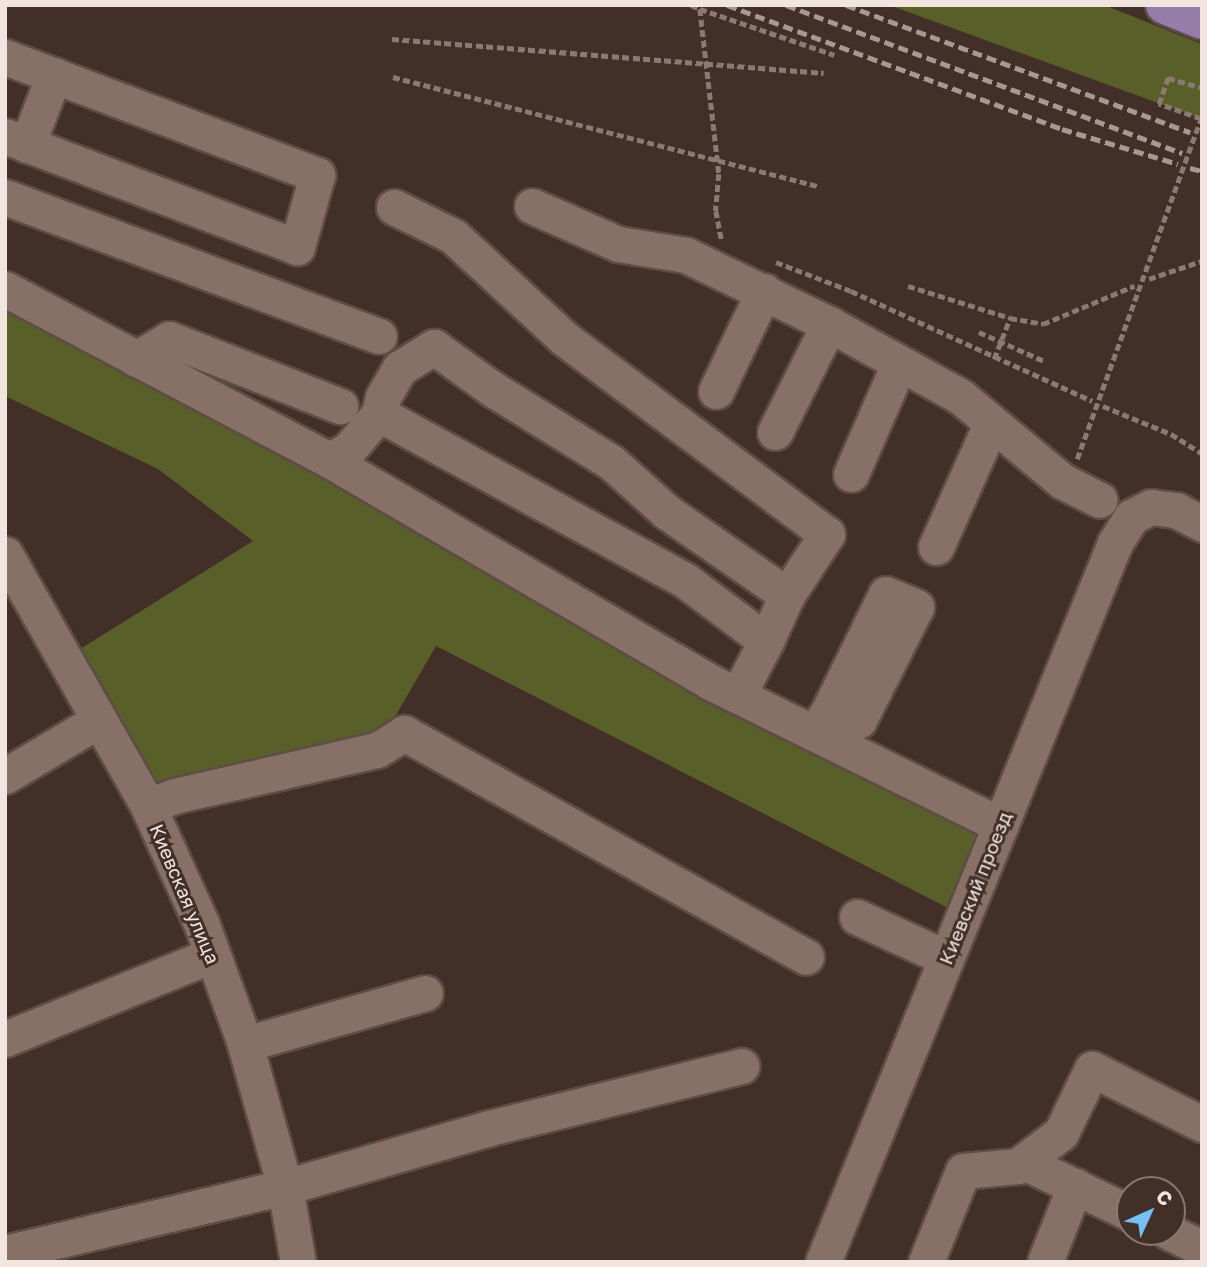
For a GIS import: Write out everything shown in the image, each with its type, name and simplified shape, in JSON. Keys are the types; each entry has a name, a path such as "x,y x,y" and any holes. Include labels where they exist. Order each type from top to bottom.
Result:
{"main road":[{"path":"1165,5 1202,20"}],"street":[{"path":"5,57 54,75 317,175 297,247 16,140 54,75"},
{"path":"5,197 379,336"},
{"path":"532,206 618,244 686,255 769,276 829,324 961,397 1062,481 1114,508 1152,507 1176,510 1202,524"},
{"path":"394,207 453,236 565,338 827,534 787,595 738,695"},
{"path":"716,391 769,276"},
{"path":"5,289 329,460 710,682 738,695 821,722 1001,825"},
{"path":"775,432 829,324"},
{"path":"136,359 169,339 340,406"},
{"path":"329,460 348,450 379,414 383,397 400,368 434,347 491,388 611,462 667,512 787,595"},
{"path":"851,474 900,364"},
{"path":"379,414 686,581 766,641"},
{"path":"936,547 991,424"},
{"name":"Киевский проезд","path":"823,1262 1115,543 1114,508"},
{"name":"Киевская улица","path":"7,559 148,806 202,925 245,1044 285,1187 298,1262"},
{"path":"5,776 99,720"},
{"path":"148,806 174,796 377,750 404,733 806,957"},
{"path":"857,917 946,958"},
{"path":"5,1038 212,955"},
{"path":"245,1044 425,993"},
{"path":"5,1253 285,1187 489,1128 741,1066"},
{"path":"926,1262 963,1171 1018,1166 1062,1133 1092,1069 1202,1124"},
{"path":"1024,1162 1116,1206"},
{"path":"1045,1262 1075,1186"},
{"path":"1186,1240 1202,1248"}],"path":[{"path":"691,5 834,55"},
{"path":"701,9 718,161 716,211 723,242 736,246"},
{"path":"392,38 705,61 824,73"},
{"path":"393,77 820,187"},
{"path":"1077,461 1201,119 1160,104 1168,78 1202,88"},
{"path":"1149,279 1202,261"},
{"path":"769,276 851,291 994,359 1092,401"},
{"path":"908,286 1010,318 1043,324 1134,286"},
{"path":"994,359 1010,318"},
{"path":"979,332 1044,360"},
{"path":"1103,406 1171,434 1202,453"}],"green space":[{"path":"889,5 1104,5 1202,44 1202,119"},
{"path":"5,305 985,831 954,911 436,646 367,765 170,816 77,651 253,541 158,469 5,396"}],"railway":[{"path":"727,5 1062,129 1178,164"},
{"path":"786,5 1182,153"},
{"path":"846,5 1190,132"},
{"path":"1190,168 1202,171"}]}
